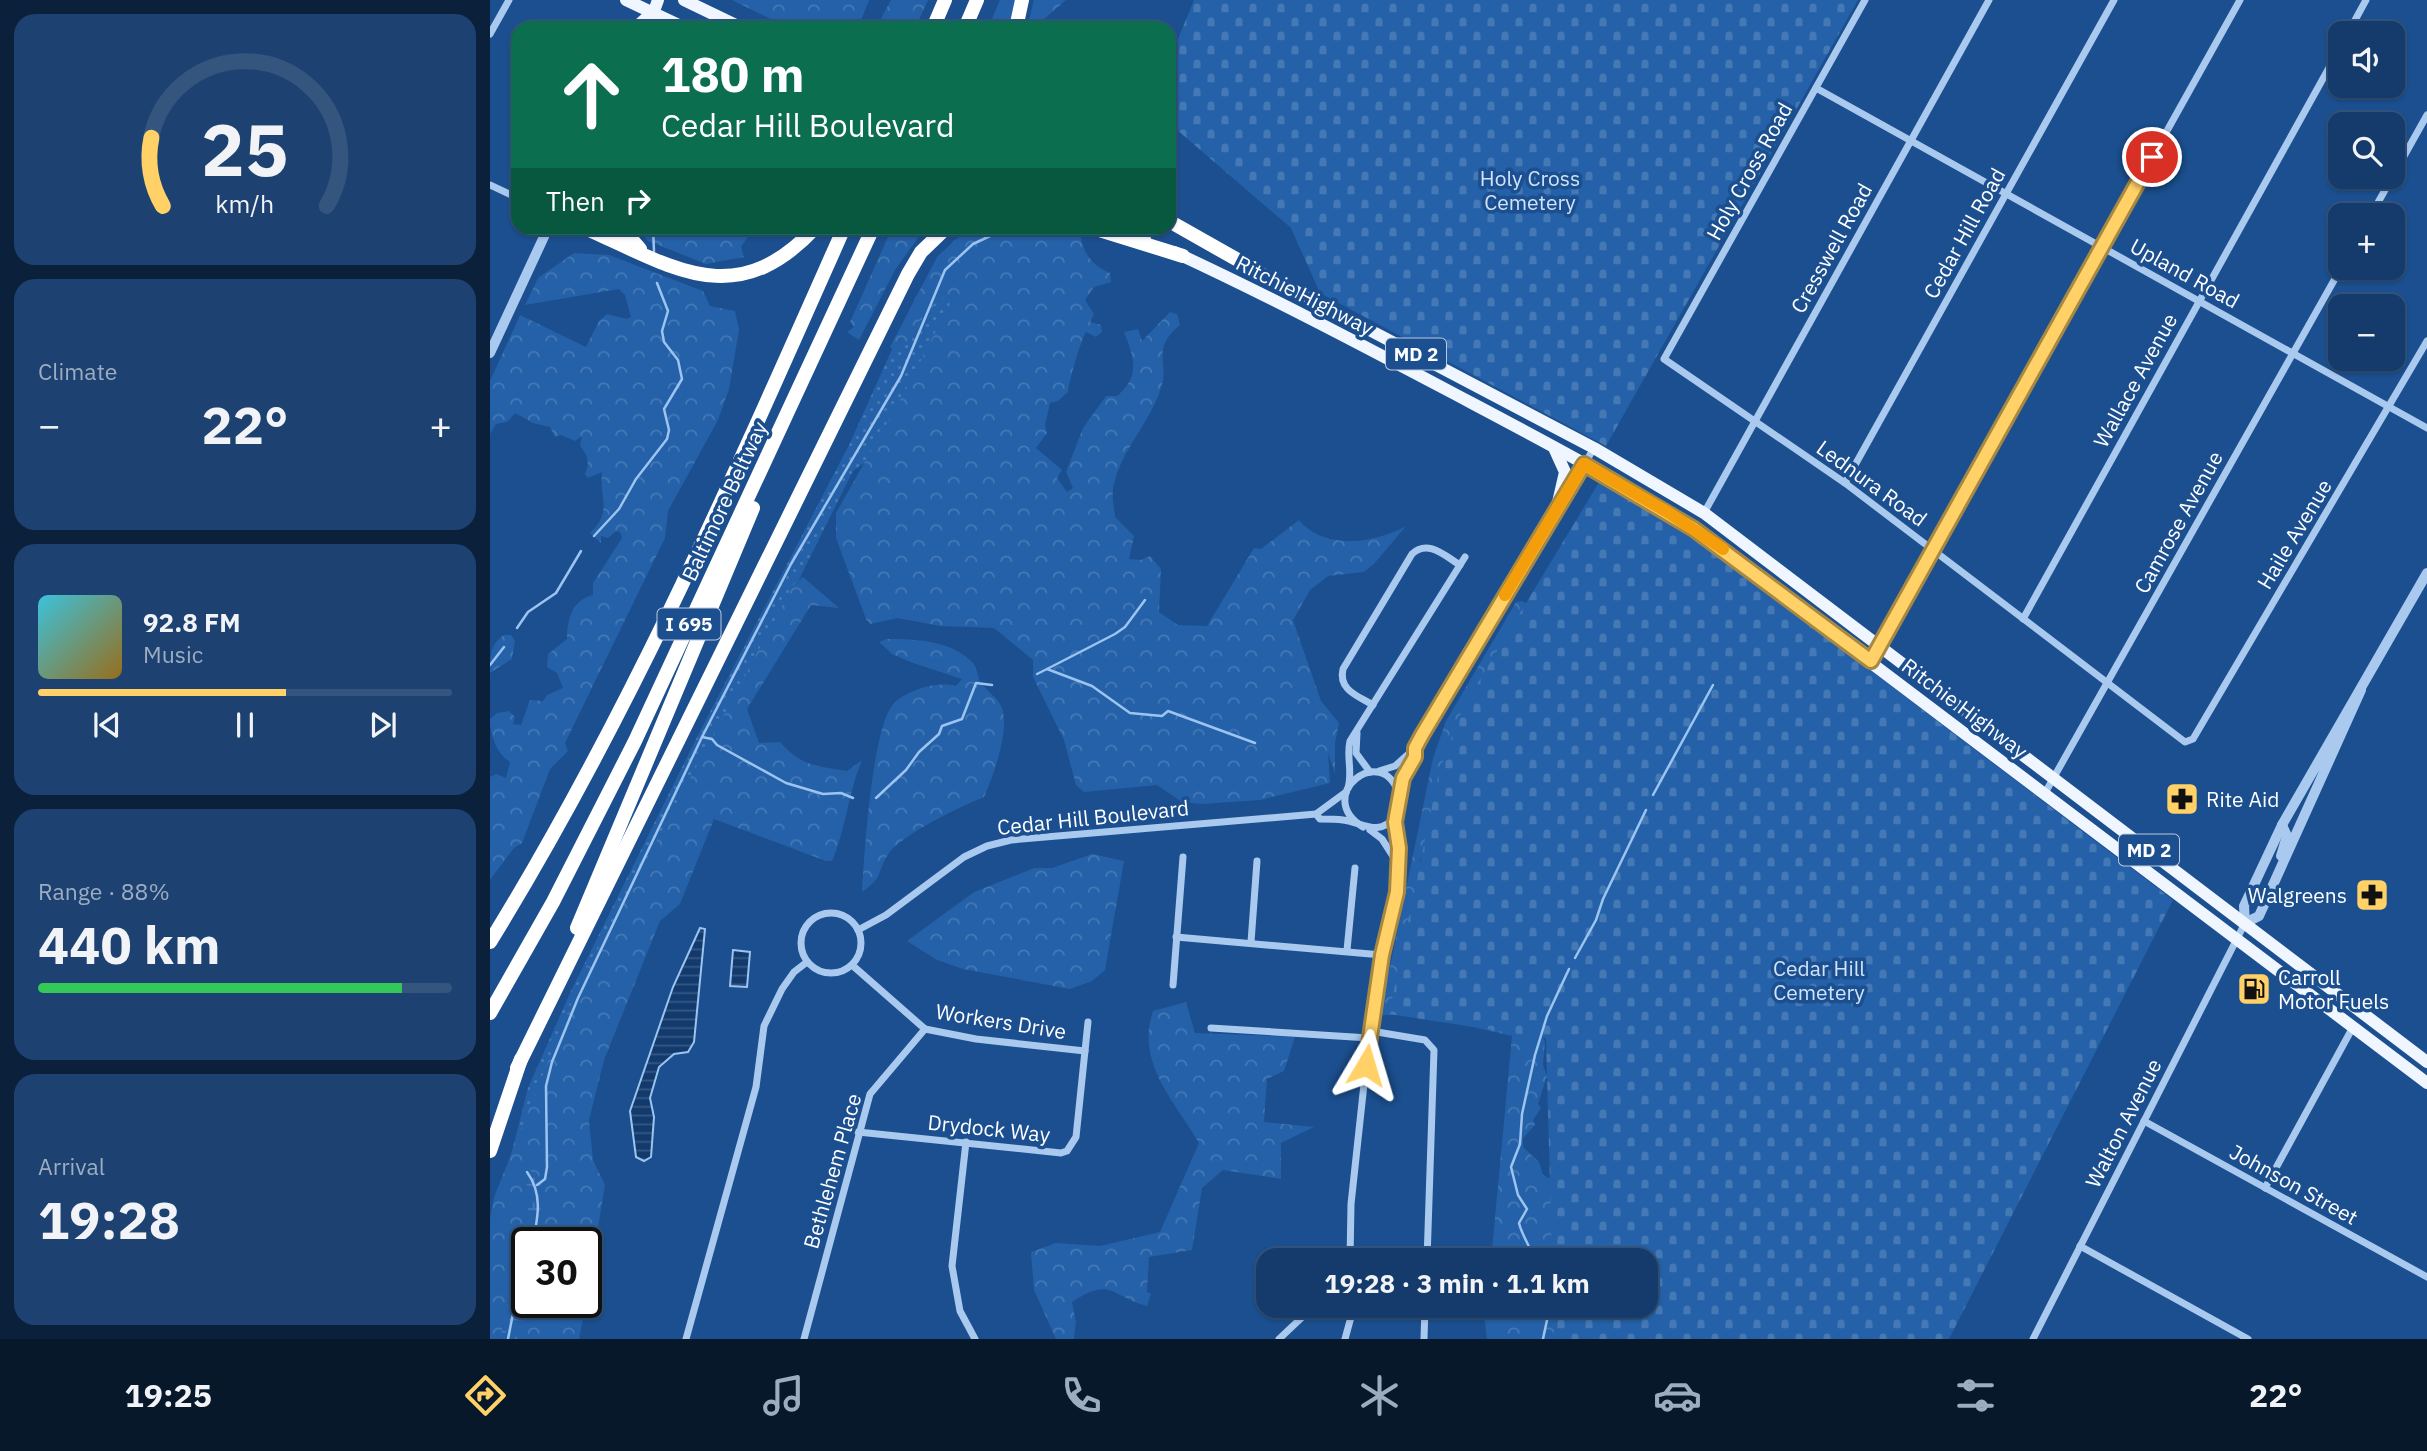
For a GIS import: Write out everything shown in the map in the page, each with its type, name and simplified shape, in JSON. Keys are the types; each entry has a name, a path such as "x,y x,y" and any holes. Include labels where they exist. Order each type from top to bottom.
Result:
{"highway":[{"path":"936,21 946,0"},
{"path":"968,21 978,0"},
{"path":"1018,21 1022,0"},
{"path":"1176,225 1252,268"},
{"path":"601,235 689,273 707,276 744,274 783,257 807,235"},
{"path":"628,235 646,255"},
{"name":"Baltimore Beltway","path":"490,942 571,806 656,640 841,235"},
{"name":"Baltimore Beltway","path":"490,1013 597,819 870,235"},
{"path":"517,1068 908,274 921,252 939,235"},
{"path":"1116,235 1183,256"},
{"path":"490,1151 517,1068 734,557 799,391"},
{"path":"490,923 571,806"}],"main road":[{"path":"626,0 670,21"},
{"path":"650,21 658,0"},
{"path":"684,0 727,21"},
{"path":"643,21 652,13"},
{"name":"Ritchie Highway","path":"1176,233 1252,268 1594,447 1704,513 2427,1062"},
{"name":"Ritchie Highway","path":"1136,235 1332,329 1584,464 1694,529 2427,1083"},
{"path":"1552,447 1562,459 1565,472 1556,511"}],"street":[{"path":"490,34 509,0"},
{"name":"Holy Cross Road","path":"1664,359 1865,0"},
{"name":"Cresswell Road","path":"1704,513 1989,0"},
{"name":"Cedar Hill Road","path":"1845,483 2114,0"},
{"path":"1871,661 2240,0"},
{"path":"2355,21 2366,0"},
{"name":"Wallace Avenue","path":"2023,619 2328,70"},
{"name":"Upland Road","path":"1816,88 2427,428"},
{"path":"2378,203 2427,115"},
{"path":"490,185 511,195"},
{"path":"490,353 545,235"},
{"name":"Camrose Avenue","path":"2045,793 2334,280"},
{"name":"Haile Avenue","path":"2189,743 2390,408 2427,341"},
{"name":"Lednura Road","path":"1664,359 1845,483 2189,743"},
{"path":"1316,814 1347,790 1356,778 1395,766 1415,748 1594,447"},
{"path":"1373,705 1347,689 1343,683 1343,669 1412,554 1419,548 1429,547 1460,565"},
{"path":"1398,863 1382,839 1349,815 1347,790 1351,774 1347,756 1358,729 1465,557"},
{"path":"2361,690 2259,916 2245,923 2244,906 2282,825 2427,573"},
{"path":"1358,729 1356,753 1373,772 1393,782 1400,802"},
{"path":"1350,1248 1351,1204 1370,1034 1382,955 1397,892 1399,848 1395,833 1403,778 1415,757 1415,748"},
{"path":"2299,831 2298,819 2315,782 2314,770"},
{"path":"1364,828 1387,824 1398,811"},
{"name":"Cedar Hill Boulevard","path":"858,930 886,915 964,857 1011,839 1316,814 1320,819 1343,820 1364,828"},
{"path":"2282,825 2287,835 2280,859 2282,866"},
{"path":"1172,985 1183,857"},
{"path":"1251,942 1257,861"},
{"path":"1347,950 1355,868"},
{"path":"832,913 842,915 858,930 861,945 852,965 829,974 820,972 807,962 801,942 803,933 815,918 832,913"},
{"name":"Walton Avenue","path":"2033,1339 2245,923"},
{"path":"1177,937 1382,955"},
{"path":"686,1339 755,1087 764,1026 782,989 794,972 807,962"},
{"name":"Workers Drive","path":"852,965 925,1029 976,1039 1084,1051"},
{"name":"Drydock Way","path":"858,1132 1067,1151 1076,1137 1088,1022"},
{"path":"2265,1188 2353,1027"},
{"path":"1211,1028 1370,1034 1425,1040 1434,1050 1427,1248"},
{"name":"Bethlehem Place","path":"804,1339 870,1094 925,1029"},
{"name":"Johnson Street","path":"2144,1121 2427,1277"},
{"path":"966,1142 952,1266 960,1311 975,1339"},
{"path":"2080,1246 2248,1339"},
{"path":"1279,1339 1301,1318"},
{"path":"1345,1339 1351,1318"},
{"path":"1424,1339 1425,1318"}],"green space":[{"path":"732,0 869,0 861,21 775,21"},
{"path":"891,0 928,0 918,21 880,21"},
{"path":"1000,0 1015,0 1012,21 991,21"},
{"path":"1034,0 1066,0 1042,21 1029,21"},
{"name":"Holy Cross Cemetery","path":"1194,0 1858,0 1606,446 1320,293 1291,228 1176,129 1176,44"},
{"path":"642,235 749,235 741,247 744,257 706,264 648,241"},
{"path":"889,235 920,235 895,270 859,340 847,332 854,327 850,322"},
{"path":"961,235 1081,235 1085,251 1093,262 1110,273 1111,282 1094,287 1085,300 1094,314 1090,322 1101,325 1102,332 1096,337 1086,332 1068,392 1058,401 1050,403 1045,425 1047,433 1036,448 1062,470 1057,478 1067,492 1073,488 1066,472 1083,428 1106,396 1117,396 1130,381 1133,358 1124,332 1138,329 1142,341 1170,312 1177,314 1180,325 1171,334 1163,349 1164,371 1161,388 1123,459 1114,484 1113,496 1115,517 1134,536 1129,559 1141,560 1150,556 1161,569 1159,612 1178,625 1207,626 1254,548 1261,549 1299,520 1322,536 1351,541 1380,537 1406,526 1364,572 1328,576 1310,590 1293,620 1321,701 1339,723 1335,743 1335,773 1328,753 1330,783 1260,800 1202,804 1182,802 1157,785 1084,792 1076,785 1064,740 1033,677 1033,660 994,628 940,626 898,618 870,624 866,619 836,538 836,513 905,391 953,298 945,296 922,316 909,341 895,351 890,347 937,257"},
{"path":"963,235 974,235 980,378 853,471 623,933 554,1227 511,1227 511,1318 531,1318 537,1339 490,1339 491,1233 528,1088 570,993 697,737 849,445 915,298 953,241"},
{"path":"574,253 609,255 703,291 710,306 735,311 739,330 729,389 718,420 668,511 665,538 565,743 568,751 550,769 522,843 514,848 490,880 490,777 496,774 506,778 510,762 501,754 495,743 490,719 497,713 509,711 515,717 513,724 521,725 530,700 543,701 547,695 563,688 557,673 547,667 548,654 567,639 572,612 580,601 593,595 593,583 622,538 620,532 616,531 608,538 601,536 601,543 590,533 603,511 602,472 588,478 585,474 588,463 580,446 582,436 575,441 561,435 555,437 550,427 533,423 515,413 507,422 496,424 490,434 490,381 520,315 586,347 599,321 607,314 627,319 631,317 625,295 619,289 525,305 538,278"},
{"name":"Cedar Hill Cemetery","path":"1601,479 1691,534 2173,900 1949,1339 1554,1339 1553,1318 1658,1318 1658,1248 1552,1248 1546,1038 1389,1014 1439,772 1459,718"},
{"path":"803,577 839,608 811,605 747,709 759,743 780,742 802,760 826,768 847,771 862,760 832,861 714,819 680,904 660,921 604,1060 589,1120 593,1160 605,1185 598,1227 538,1227 546,1203 521,1178 532,1227 511,1227 511,1291 500,1339 490,1339 490,1219 494,1197 587,964 599,948 794,584"},
{"path":"1522,601 1534,608 1420,860 1422,871 1545,1041 1543,1065 1547,1076 1538,1104 1541,1108 1533,1120 1535,1125 1523,1138 1523,1147 1539,1162 1543,1175 1555,1181 1591,1248 1492,1248 1512,1036 1421,1015 1380,1015 1433,758 1446,721 1516,602"},
{"path":"504,635 511,635 515,641 512,659 490,673 492,651 496,642"},
{"path":"886,639 932,642 964,655 975,665 981,683 1002,708 1004,728 996,766 984,797 933,821 896,846 885,859 877,878 862,892 875,762 887,715 895,702 908,693 932,685 956,686 962,679 892,654 879,642"},
{"path":"1092,854 1124,861 1105,970 1092,981 1070,989 963,969 937,960 907,941 974,892 1034,868 1052,868"},
{"path":"1186,1002 1195,1033 1295,1037 1284,1071 1267,1079 1264,1122 1314,1127 1281,1143 1281,1179 1223,1170 1202,1188 1192,1250 1149,1257 1147,1292 1151,1294 1147,1306 1111,1290 1095,1290 1072,1302 1076,1322 1074,1339 1056,1339 1034,1290 1031,1252 1056,1243 1100,1246 1160,1232 1199,1143 1160,1081 1149,1047 1153,1011"},
{"path":"528,1169 542,1185 544,1203 540,1227 532,1227 521,1178"},
{"path":"511,1291 511,1318 522,1318 519,1339 500,1339"},
{"path":"522,1318 583,1318 579,1339 519,1339"},
{"path":"1484,1318 1613,1318 1610,1339 1487,1339"}],"shaded area":[{"path":"700,928 705,929 694,1042 688,1052 674,1054 659,1067 650,1098 654,1117 651,1157 644,1161 636,1157 630,1111 673,987"},
{"path":"733,950 750,952 747,987 730,986"}],"waterway":[{"path":"653,235 654,251"},
{"path":"537,1185 545,1179 547,1167 546,1086 552,1062 578,998 702,737 791,564 901,376 945,270 973,244 992,235"},
{"path":"594,536 619,509 636,479 667,439 669,430 664,409 682,379 678,360 664,342 662,331 668,311 657,283"},
{"path":"517,628 528,612 556,593 581,551"},
{"path":"1047,669 1125,627 1145,600"},
{"path":"490,665 504,647"},
{"path":"1037,674 1047,669 1092,686 1130,713 1162,716 1168,711 1255,743"},
{"path":"876,798 906,770 919,752 939,734 942,726 962,719 976,683 992,685"},
{"path":"1653,795 1713,685"},
{"path":"702,737 712,739 717,745 786,783 823,794 841,793 853,798"},
{"path":"1575,958 1596,920 1603,899 1646,810"},
{"path":"1530,1248 1519,1223 1527,1209 1518,1195 1511,1167 1520,1144 1522,1114 1535,1055 1547,1016 1569,969"},
{"path":"527,1172 537,1197 536,1227"},
{"path":"508,1339 512,1318"},
{"path":"1543,1339 1547,1318"}],"slow traffic":[{"path":"1505,595 1584,464 1669,513 1723,549"}],"place":[{"name":"Rite Aid","path":"2182,799"},
{"name":"Walgreens","path":"2372,895"},
{"name":"Carroll Motor Fuels","path":"2254,989"}],"route":[{"path":"1366,1065 1382,955 1397,892 1399,848 1395,822 1403,778 1415,757 1415,748 1422,735 1584,464 1694,529 1871,661 2152,157"}]}
